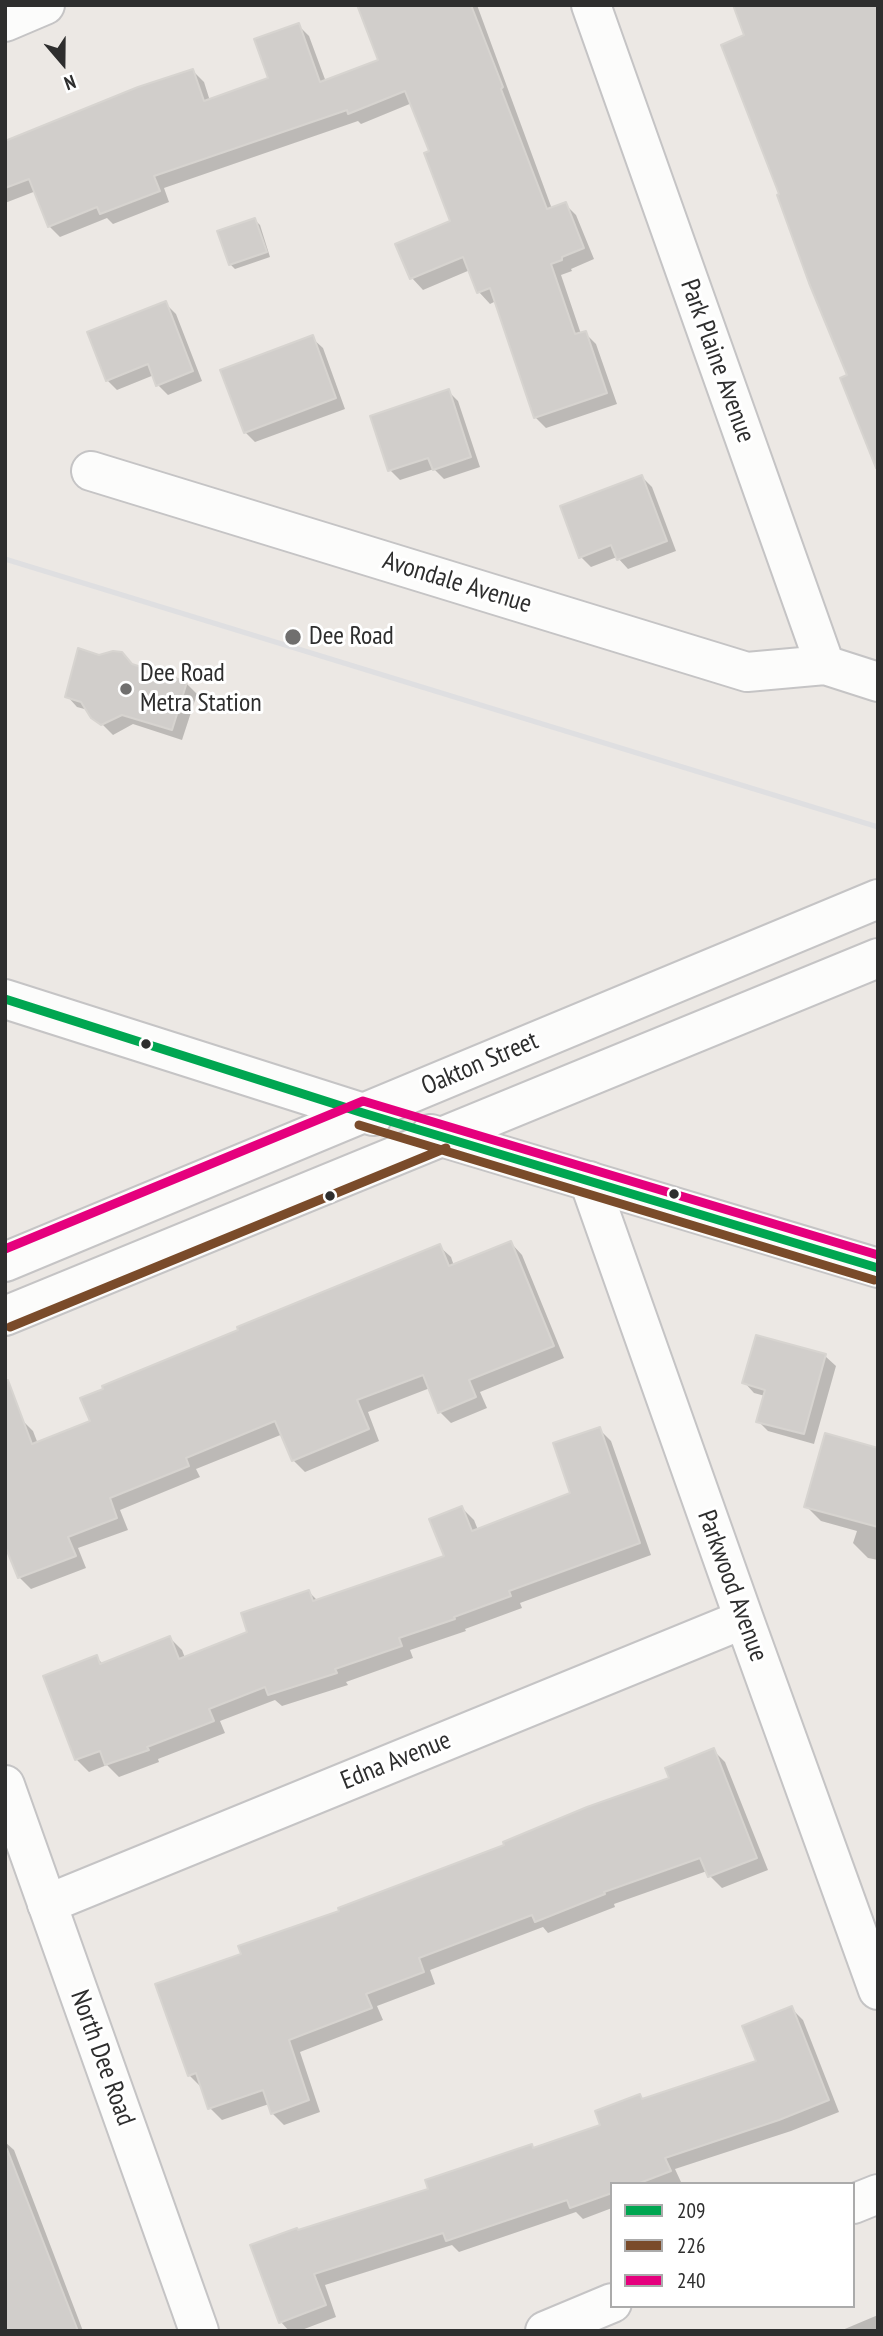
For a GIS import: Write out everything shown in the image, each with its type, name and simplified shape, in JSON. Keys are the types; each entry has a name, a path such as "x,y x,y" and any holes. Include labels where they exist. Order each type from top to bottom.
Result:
{"street":[{"path":"5,22 45,5"},
{"name":"Park Plaine Avenue","path":"591,5 825,665"},
{"name":"Avondale Avenue","path":"92,471 747,672 825,665"},
{"path":"825,665 878,682"},
{"name":"Oakton Street","path":"5,1262 878,899"},
{"name":"Oakton Street","path":"5,1316 878,958"},
{"path":"5,999 363,1114 878,1268"},
{"name":"Parkwood Avenue","path":"589,1181 878,1990"},
{"name":"Edna Avenue","path":"47,1903 744,1619"},
{"name":"North Dee Road","path":"5,1785 199,2331"},
{"path":"855,2203 878,2194"},
{"path":"545,2331 610,2304"}],"building":[{"path":"357,5 471,5 547,209 566,202 584,248 551,264 575,334 586,331 607,393 534,418 490,288 477,293 463,257 410,279 395,244 450,221 424,153 429,151 405,91 348,114 347,110 154,176 160,191 100,214 97,207 48,227 29,179 5,188 5,141 138,87 193,69 204,101 268,78 254,39 299,23 320,82 378,60"},
{"path":"733,5 878,5 876,468 840,378 847,375 809,283 777,195 779,194 721,45 744,35"},
{"path":"255,218 267,252 229,265 217,231"},
{"path":"166,301 193,371 156,386 148,364 106,381 87,332"},
{"path":"313,335 336,398 244,433 220,370"},
{"path":"449,389 471,457 433,470 428,458 388,471 370,416"},
{"path":"642,475 667,541 617,560 611,545 579,558 560,506"},
{"name":"Dee Road Metra Station","path":"78,648 99,655 113,651 122,652 132,664 187,682 172,730 122,715 101,725 91,718 81,702 65,697"},
{"path":"511,1241 554,1346 469,1380 476,1397 438,1413 423,1375 357,1400 369,1429 292,1461 275,1421 186,1458 189,1466 110,1498 117,1518 68,1537 76,1556 18,1578 5,1546 5,1381 8,1380 32,1444 90,1421 80,1398 103,1389 102,1386 238,1330 237,1327 440,1244 449,1266"},
{"path":"756,1335 826,1354 804,1434 756,1422 765,1390 742,1383"},
{"path":"600,1427 640,1543 509,1591 511,1596 399,1638 402,1646 335,1669 337,1673 268,1695 265,1687 209,1709 214,1721 147,1747 149,1750 105,1765 100,1751 75,1760 43,1676 97,1655 100,1664 170,1636 179,1659 247,1632 241,1613 309,1590 313,1601 444,1556 429,1519 462,1506 472,1531 570,1493 553,1443"},
{"path":"825,1433 878,1448 878,1527 804,1507"},
{"path":"714,1748 757,1858 708,1877 700,1858 604,1892 605,1894 535,1922 532,1915 419,1958 424,1972 366,1994 372,2008 289,2040 309,2100 271,2114 263,2090 208,2109 196,2073 188,2076 155,1984 241,1954 238,1946 339,1911 338,1908 504,1845 503,1842 587,1807 669,1778 665,1768"},
{"path":"792,2006 829,2100 779,2120 665,2158 671,2171 642,2182 610,2182 610,2194 570,2208 567,2200 446,2241 443,2233 314,2274 326,2305 279,2323 250,2245 297,2228 298,2230 428,2189 425,2180 532,2144 533,2148 600,2125 595,2111 640,2094 642,2099 756,2061 742,2026"},
{"path":"7,2149 78,2331 5,2331"}],"railway":[{"path":"5,559 878,827"}],"transit line":[{"name":"209","path":"5,999 363,1113 878,1268"},
{"name":"240","path":"5,1249 363,1101 878,1255"},
{"name":"226","path":"359,1125 874,1280"},
{"name":"226","path":"10,1327 446,1148"}],"place":[{"name":"Dee Road","path":"293,637"},
{"name":"Dee Road Metra Station","path":"126,689"}]}
